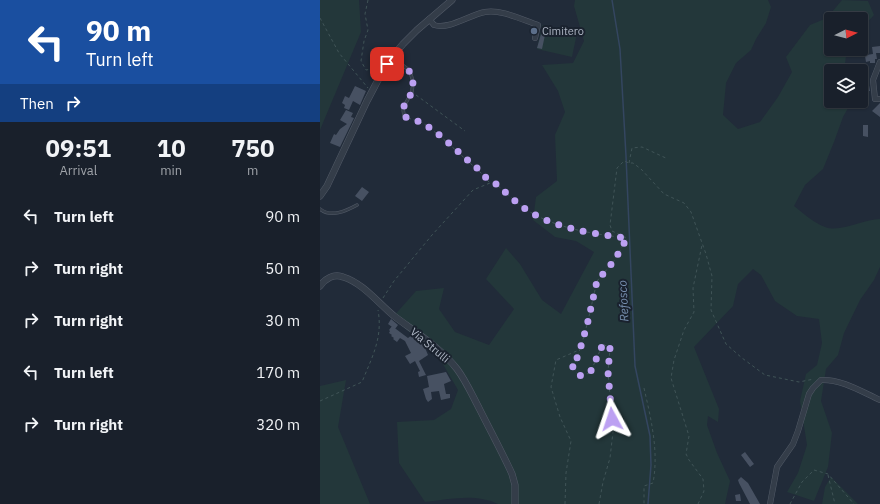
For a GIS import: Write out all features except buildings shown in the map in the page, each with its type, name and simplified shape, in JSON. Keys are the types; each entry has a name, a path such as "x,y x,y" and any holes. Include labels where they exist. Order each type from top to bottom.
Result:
{"street":[{"path":"320,196 327,186 387,64 403,44 429,19 452,0"},
{"path":"429,19 434,26 443,26 484,12 500,12 538,25 535,38"},
{"path":"880,62 873,80 875,98 880,99"},
{"name":"Via Strulli","path":"320,286 330,277 344,277 352,281 442,353 457,370 512,474 515,485 515,504"},
{"path":"770,504 777,467 793,444 809,394 821,380 828,380 848,385 880,400"}],"lane":[{"path":"387,64 402,64 410,72 413,82 412,92 403,108 404,116"},
{"path":"320,209 327,213 344,212 357,205"}],"path":[{"path":"368,0 365,14 368,30 364,41 361,60 366,70 372,69 381,63 387,64"},
{"path":"320,18 332,41 347,64 372,92"},
{"path":"412,92 465,131"},
{"path":"404,116 410,120 423,123 440,136 490,183"},
{"path":"629,163 632,148 642,147 668,159"},
{"path":"627,238 612,231 610,225 617,168 624,161 633,163 641,169 664,194 684,203 691,212 712,276 711,310 726,344 765,375 799,382 818,378"},
{"path":"380,302 394,281 432,235 473,190 490,183 496,184 529,212 560,226 597,234 627,238"},
{"path":"599,504 603,482 610,458 613,432 608,372 610,348 603,344 590,373 579,376 571,364 576,361 588,321 597,281 614,261 627,238"},
{"path":"698,504 704,491 703,479 686,454 689,436 671,378 674,360 684,330 694,312 693,288 702,244"},
{"path":"320,401 362,382 377,347 380,320 378,310"},
{"path":"565,504 566,473 571,441 560,417 551,387 556,360 579,350"},
{"path":"644,388 655,445 656,467 653,483 644,486 644,504"},
{"path":"790,504 802,482 814,470 828,474 854,504"},
{"path":"828,474 835,504"}],"green space":[{"path":"320,0 359,0 361,32 320,130"},
{"path":"575,0 768,0 771,7 766,23 751,50 736,63 726,83 723,115 738,129 760,122 778,97 792,72 786,57 810,25 824,19 824,56 846,56 845,64 824,64 824,108 848,108 843,117 823,169 805,185 794,206 817,223 831,228 845,227 880,219 880,267 874,280 860,300 844,333 838,355 826,369 821,401 832,433 828,467 814,501 787,492 798,473 807,445 800,401 806,374 817,365 822,343 819,319 797,316 775,301 761,275 753,269 738,284 733,306 694,347 719,409 718,422 708,416 707,425 717,453 730,481 725,504 498,504 472,498 453,498 425,502 399,463 397,422 434,420 451,409 458,390 437,354 392,318 416,291 444,288 439,309 455,332 489,345 514,309 486,279 506,248 520,264 542,300 561,314 594,252 576,241 555,237 533,220 536,197 557,181 555,135 565,112 558,91 542,65 573,63 584,41 574,6"},
{"path":"842,0 868,1 874,15 868,21 868,12 832,12"},
{"path":"542,25 577,33 572,57 537,49"},
{"path":"346,380 338,427 370,504 320,504 320,386"},
{"path":"831,477 858,504 822,504 825,487"}],"waterway":[{"name":"Refosco","path":"612,0 620,49 635,366 650,436 651,465 648,504"}],"place":[{"name":"Cimitero","path":"534,31"}],"route":[{"path":"387,64 402,64 410,72 413,82 412,92 403,108 404,116 410,120 423,123 440,136 490,183 496,184 529,212 560,226 597,234 627,238 614,261 597,281 582,343 576,361 571,364 579,376 590,373 603,344 610,348 608,372 612,419"}]}
